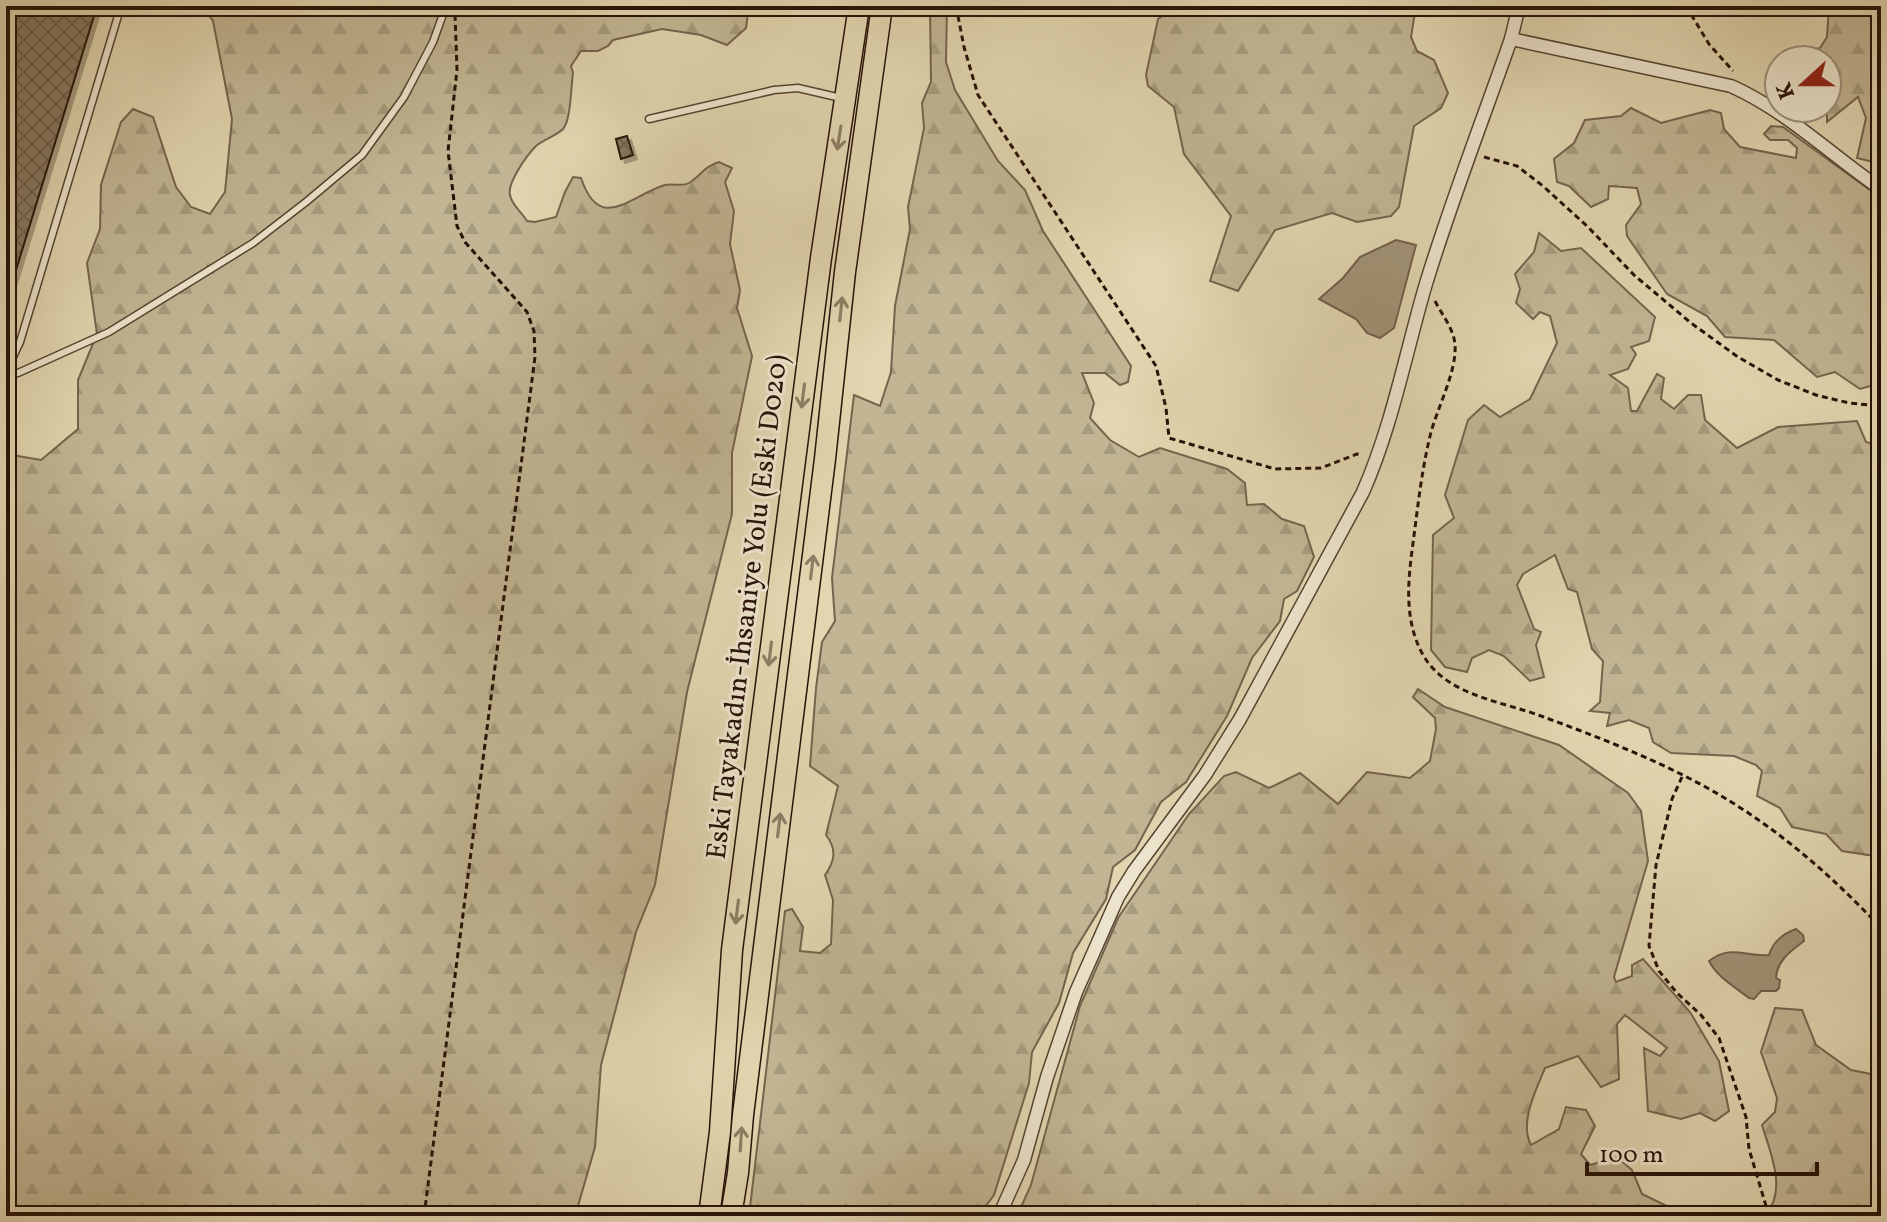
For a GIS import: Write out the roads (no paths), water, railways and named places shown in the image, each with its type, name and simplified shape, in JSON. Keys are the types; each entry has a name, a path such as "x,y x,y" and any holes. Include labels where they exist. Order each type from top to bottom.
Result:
{"main road":[{"name":"Eski Tayakadın-İhsaniye Yolu (Eski D020)","path":"709,1216 720,1132 732,950 821,258 859,6"},
{"name":"Eski Tayakadın-İhsaniye Yolu (Eski D020)","path":"731,1216 824,474 845,272 882,6"}],"street":[{"path":"999,1216 1024,1160 1047,1077 1076,992 1118,897 1205,775 1240,719 1344,529 1377,460 1426,285 1511,39 1519,6"},
{"path":"1511,39 1731,86 1782,114 1881,189"}],"lane":[{"path":"6,364 20,342 121,6"},
{"path":"6,375 18,373 109,332 253,243 306,202 362,155 404,97 433,42 446,6"},
{"path":"649,119 774,90 798,88 845,99"}]}
